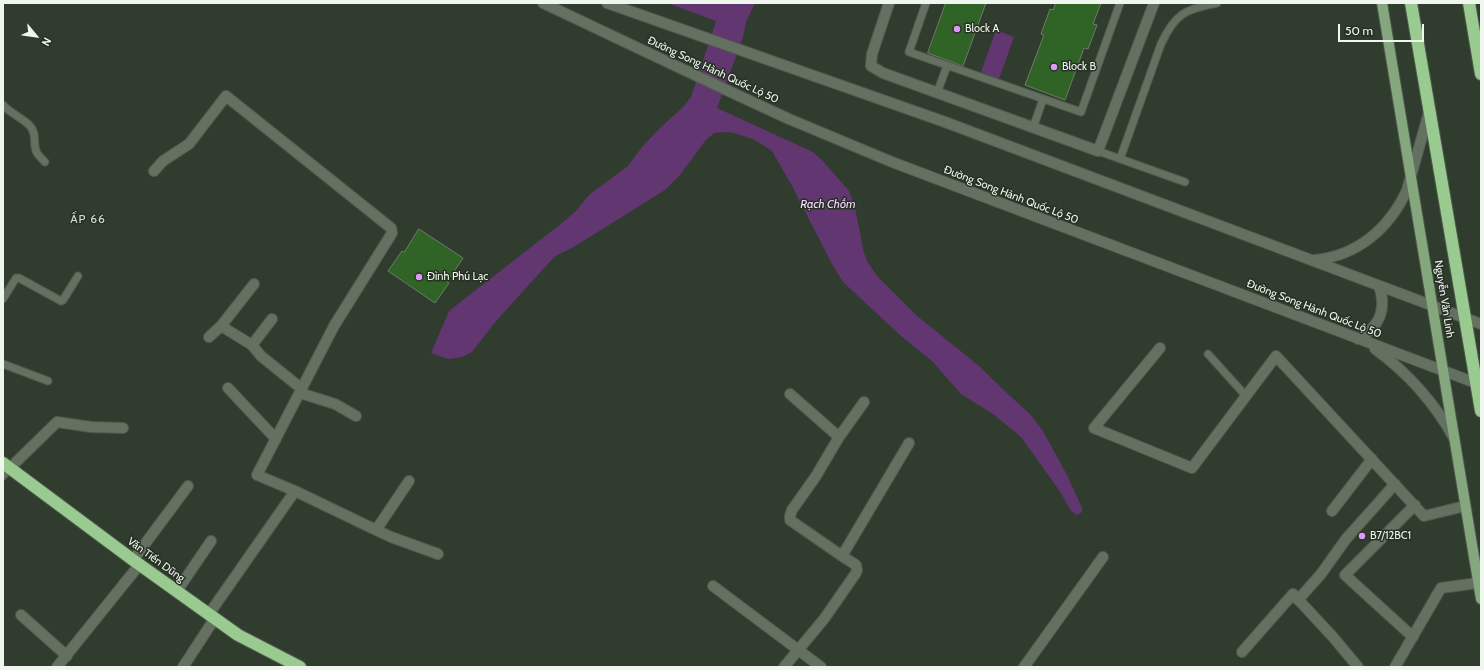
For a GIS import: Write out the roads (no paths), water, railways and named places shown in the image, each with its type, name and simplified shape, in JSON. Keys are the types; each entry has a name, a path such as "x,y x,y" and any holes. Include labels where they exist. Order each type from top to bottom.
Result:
{"highway":[{"name":"Nguyễn Văn Linh","path":"1411,3 1465,318 1479,384 1481,411"},
{"path":"1469,3 1481,74"},
{"name":"Văn Tiến Dũng","path":"5,469 238,635 293,665"}],"main road":[{"name":"Nguyễn Văn Linh","path":"1382,3 1481,599"}],"street":[{"name":"Đường Song Hành Quốc Lộ 50","path":"543,3 734,94 936,180 1479,384"},
{"name":"Đường Song Hành Quốc Lộ 50","path":"607,3 945,122 1481,324"},
{"path":"889,3 872,54 871,66 882,73 1098,151 1154,3"},
{"path":"154,171 163,161 189,144 226,96 391,228 392,234 334,326 257,475 295,491 391,537 438,554"},
{"path":"1311,260 1336,256 1360,245 1371,238 1396,211 1407,190 1430,110"},
{"path":"209,337 221,326 254,284"},
{"path":"1379,286 1382,301 1380,316 1371,330 1358,339 1387,358 1413,382 1436,409 1454,439"},
{"path":"252,345 272,319"},
{"path":"221,326 252,345 261,356 301,391 335,404 356,416"},
{"path":"1160,348 1094,428 1192,468 1276,356 1424,516 1465,506"},
{"path":"228,388 276,439"},
{"path":"790,394 839,437"},
{"path":"784,667 824,619 856,573 856,565 790,520 790,516 792,510 816,476 839,437 864,402"},
{"path":"5,469 57,422 91,427 123,428"},
{"path":"842,556 909,443"},
{"path":"1332,511 1372,459"},
{"path":"376,530 409,481"},
{"path":"1298,600 1321,574 1346,539 1395,484"},
{"path":"58,667 136,562 188,486"},
{"path":"183,667 212,616 295,491"},
{"path":"1413,637 1345,575 1415,505"},
{"path":"177,591 211,541"},
{"path":"1024,667 1103,557"},
{"path":"1395,667 1441,588 1478,583"},
{"path":"713,586 821,667"},
{"path":"1242,652 1293,594 1333,637 1358,667"},
{"path":"21,615 67,656"}],"lane":[{"path":"926,3 909,52 1081,112 1120,3"},
{"path":"1120,159 1161,44 1168,30 1176,19 1187,11 1197,7 1217,3"},
{"path":"938,93 947,66"},
{"path":"1033,128 1044,99"},
{"path":"3,105 13,115 30,126 35,135 34,145 36,152 45,162"},
{"path":"1098,151 1185,182"},
{"path":"3,299 16,278 19,278 61,301 78,276"},
{"path":"1208,354 1246,396"},
{"path":"3,364 48,381"}],"water":[{"name":"Rạch Chồm","path":"667,3 755,3 746,22 743,37 717,108 813,152 822,160 849,191 855,208 864,253 867,261 877,276 916,315 979,366 1030,414 1043,431 1068,477 1082,508 1082,512 1077,515 1071,511 1059,490 1021,437 993,414 961,394 932,361 901,336 843,282 772,151 753,139 730,132 714,133 705,141 680,175 665,190 572,248 555,256 497,320 472,352 462,357 448,359 431,353 449,311 562,223 576,211 589,195 628,166 642,147 684,106 691,97 716,21"},
{"path":"996,30 1014,37 999,79 981,72"}],"place":[{"name":"Block A","path":"957,29"},
{"name":"Block B","path":"1054,67"},
{"name":"Đình Phú Lạc","path":"419,277"},
{"name":"B7/12BC1","path":"1362,536"}],"district":[{"name":"ẤP 66","path":"88,219"}]}
